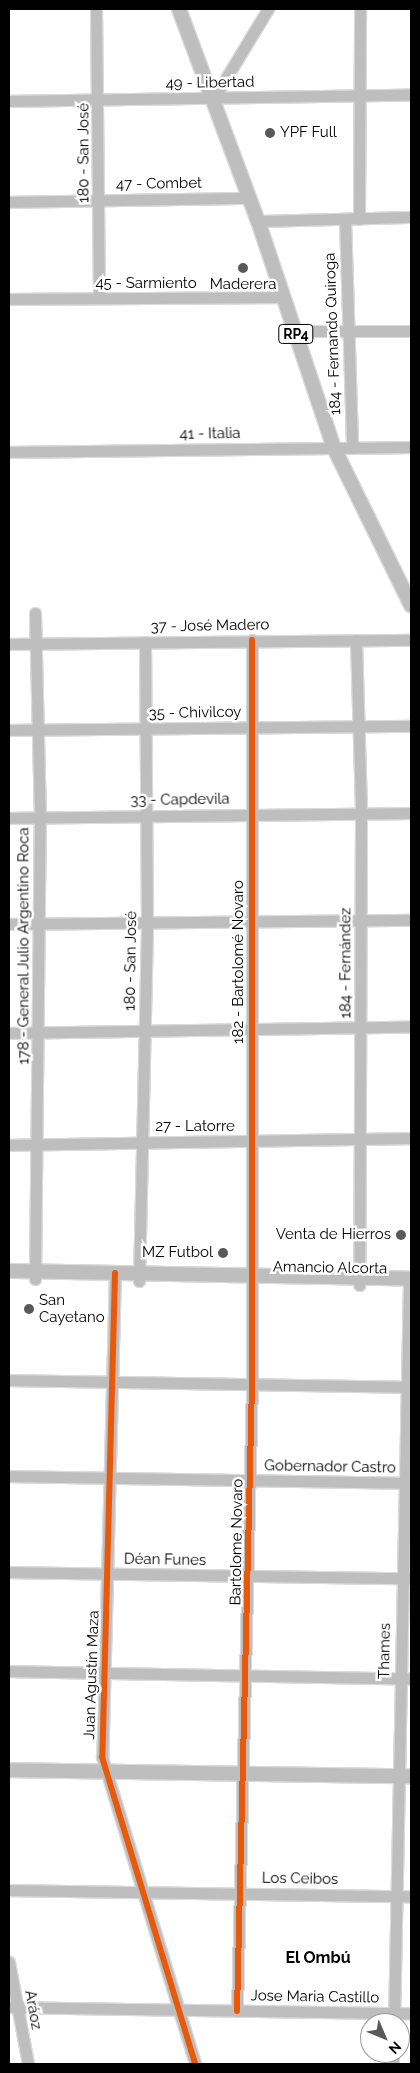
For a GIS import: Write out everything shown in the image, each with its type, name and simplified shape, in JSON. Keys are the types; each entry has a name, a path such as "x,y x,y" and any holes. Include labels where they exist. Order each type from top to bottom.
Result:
{"main road":[{"name":"RP4","path":"179,9 214,98 258,221 334,448 411,605"},
{"path":"9,1271 35,1275 410,1283"},
{"path":"9,1278 35,1275"},
{"path":"9,1770 405,1776"}],"street":[{"name":"180 - San José","path":"96,9 99,100 99,298"},
{"path":"214,98 268,9"},
{"path":"359,219 360,9"},
{"name":"49 - Libertad","path":"9,101 411,95"},
{"name":"47 - Combet","path":"9,202 249,198"},
{"path":"258,221 411,217"},
{"name":"184 - Fernando Quiroga","path":"345,219 352,448"},
{"name":"45 - Sarmiento","path":"9,299 283,298"},
{"path":"297,336 348,331 411,331"},
{"name":"41 - Italia","path":"9,452 411,447"},
{"name":"178 - General Julio Argentino Roca","path":"35,1275 39,1142 38,924 40,818 40,730 36,613"},
{"name":"37 - José Madero","path":"9,644 252,640 411,640"},
{"name":"182 - Bartolomé Novaro","path":"250,1280 252,640"},
{"name":"184 - Fernández","path":"356,640 361,813 362,1026 359,1282"},
{"name":"180 - San José","path":"139,1277 144,1142 146,923 145,642"},
{"name":"35 - Chivilcoy","path":"9,730 252,726 411,726"},
{"name":"33 - Capdevila","path":"9,818 411,813"},
{"path":"9,924 411,920"},
{"path":"9,1033 145,1028 411,1026"},
{"name":"27 - Latorre","path":"9,1145 39,1142 251,1142 411,1138"},
{"name":"Juan Agustín Maza","path":"115,1277 104,1672 104,1772 195,2064"},
{"name":"Bartolome Novaro","path":"237,2010 248,1676 252,1384 250,1280"},
{"name":"Thames","path":"394,2013 396,1896 405,1776 410,1283"},
{"path":"9,1380 408,1386"},
{"name":"Gobernador Castro","path":"9,1476 407,1483"},
{"name":"Déan Funes","path":"9,1572 406,1578"},
{"path":"9,1671 406,1678"},
{"name":"Los Ceibos","path":"9,1890 411,1896"},
{"name":"Aráoz","path":"9,1962 13,2007 28,2064"},
{"name":"Jose Maria Castillo","path":"13,2007 237,2010 360,2016"}],"cycle path":[{"path":"237,2011 252,1384 252,640"},
{"path":"115,1273 102,1757 195,2064"}],"place":[{"name":"YPF Full","path":"270,133"},
{"name":"Maderera","path":"243,268"},
{"name":"Venta de Hierros","path":"401,1235"},
{"name":"MZ Futbol","path":"223,1253"},
{"name":"San Cayetano","path":"29,1309"}],"district":[{"name":"El Ombú","path":"318,1958"}]}
